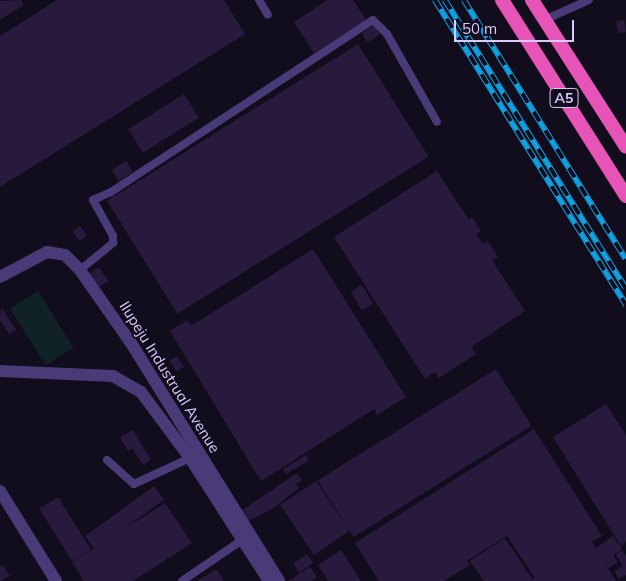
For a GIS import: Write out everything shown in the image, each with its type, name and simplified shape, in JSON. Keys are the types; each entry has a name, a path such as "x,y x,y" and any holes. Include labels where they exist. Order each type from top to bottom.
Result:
{"highway":[{"name":"A5","path":"502,0 626,196"},
{"name":"A5","path":"532,0 626,147"}],"street":[{"name":"Ilupeju Industrual Avenue","path":"0,277 46,252 65,255 80,270 131,342 279,581"},
{"name":"Ilupeju Industrual Avenue","path":"0,371 113,376 141,392 190,458 268,581"},
{"path":"0,491 56,581"}],"lane":[{"path":"259,0 268,15"},
{"path":"544,20 589,0"},
{"path":"80,270 113,243 113,236 93,200 111,192 373,20 387,34 437,122"},
{"path":"106,460 134,484 190,458"},
{"path":"182,581 242,540"}],"shaded area":[{"path":"38,291 74,348 46,365 10,308"}],"building":[{"path":"21,0 24,5 0,20 0,1"},
{"path":"57,0 224,0 245,34 0,187 0,36"},
{"path":"327,0 353,0 366,20 314,53 294,22"},
{"path":"624,20 626,32 618,33 616,21"},
{"path":"374,25 380,34 368,43 362,33"},
{"path":"358,44 428,157 177,314 107,201"},
{"path":"184,94 199,118 143,153 128,129"},
{"path":"126,161 133,172 118,181 112,170"},
{"path":"437,171 469,220 472,217 481,231 476,234 483,244 488,241 498,257 492,260 525,311 471,347 476,354 439,378 435,372 425,379 334,237"},
{"path":"80,226 87,236 80,241 73,231"},
{"path":"313,249 406,397 377,415 374,409 261,481 170,331 187,320 191,326"},
{"path":"99,267 108,281 99,287 90,273"},
{"path":"362,285 373,304 362,311 351,292"},
{"path":"1,307 16,330 9,334 0,320"},
{"path":"177,356 184,367 176,372 169,361"},
{"path":"496,369 532,426 353,537 318,480"},
{"path":"606,404 626,435 626,541 621,546 553,437"},
{"path":"534,429 602,536 592,542 596,548 613,536 622,549 613,556 618,562 609,568 602,558 616,581 530,581 535,578 507,536 467,561 470,565 444,581 379,581 355,543"},
{"path":"133,430 151,460 143,465 133,449 128,451 120,437"},
{"path":"306,455 309,460 286,474 283,469"},
{"path":"297,473 302,480 296,484 299,488 272,509 248,521 239,512"},
{"path":"316,481 350,531 314,555 280,505"},
{"path":"154,486 164,500 95,550 85,536"},
{"path":"58,497 91,550 72,561 39,509"},
{"path":"165,503 192,543 133,581 84,581 72,562"},
{"path":"505,538 532,579 529,581 484,581 470,561"},
{"path":"341,550 361,581 328,581 318,565"},
{"path":"622,550 626,556 626,575 619,579 614,571 623,566 616,555"},
{"path":"307,554 313,563 299,573 293,564"},
{"path":"3,565 10,576 0,581 0,567"},
{"path":"310,567 317,577 311,581 288,581"},
{"path":"217,569 224,581 197,581"}],"railway":[{"path":"435,0 626,305"},
{"path":"445,0 626,288"},
{"path":"464,0 626,259"}]}
